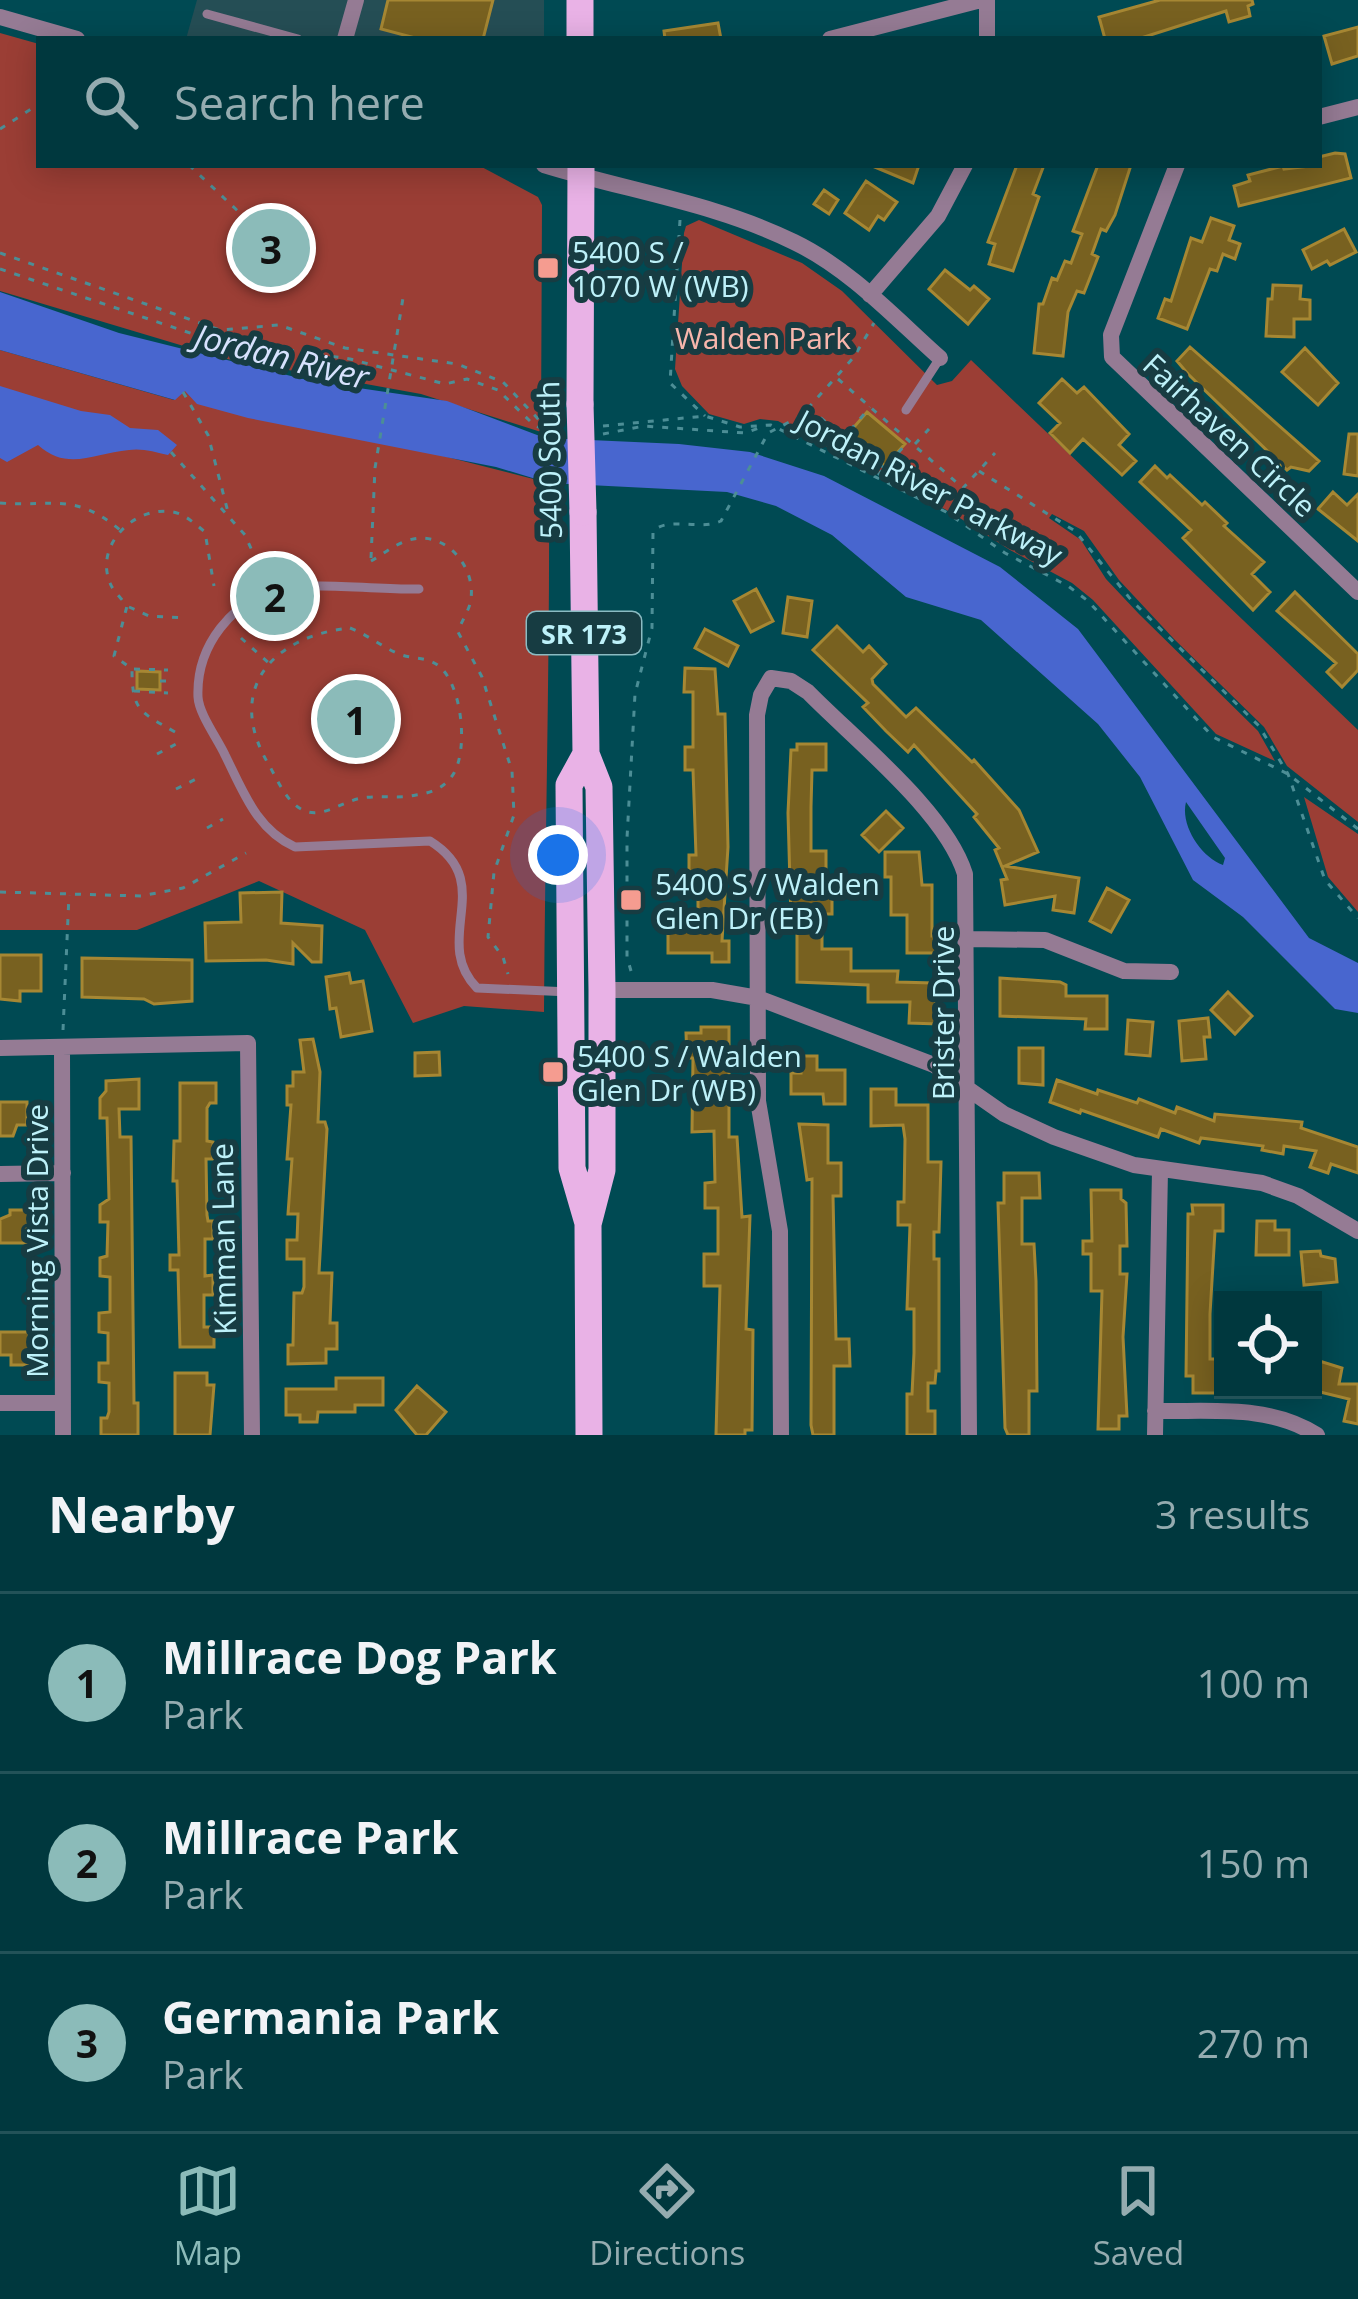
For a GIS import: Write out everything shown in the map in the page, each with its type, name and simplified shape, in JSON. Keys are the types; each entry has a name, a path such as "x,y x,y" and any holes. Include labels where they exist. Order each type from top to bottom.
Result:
{"main road":[{"path":"580,0 580,36"},
{"name":"5400 South","path":"581,171 577,424 586,754 599,787 602,990 602,1170 588,1224 589,1435"},
{"name":"5400 South","path":"586,754 569,785 572,1168 588,1224"}],"street":[{"path":"346,36 356,0"},
{"path":"842,36 984,0 987,36"},
{"path":"0,16 67,36"},
{"path":"1322,116 1358,107"},
{"path":"870,295 938,216 963,168"},
{"name":"Fairhaven Circle","path":"1176,168 1111,334 1112,357 1358,592"},
{"path":"581,171 683,201 797,243 870,295 940,358"},
{"name":"Brister Drive","path":"758,998 757,715 771,678 791,681 808,692 945,831 965,874 969,1435"},
{"path":"968,939 1036,939 1072,948 1124,971 1171,972"},
{"path":"602,990 712,990 758,998 934,1065 1029,1127 1108,1157 1160,1170 1262,1183 1298,1196 1358,1231"},
{"path":"758,998 758,1109 780,1231 782,1435"},
{"name":"Kimman Lane","path":"62,1048 248,1043 252,1435"},
{"path":"0,1048 62,1048"},
{"name":"Morning Vista Drive","path":"62,1048 64,1435"},
{"path":"1155,1435 1160,1170"},
{"path":"0,1174 62,1173"},
{"path":"0,1403 63,1403"},
{"path":"1155,1411 1263,1413 1291,1420 1317,1435"}],"lane":[{"path":"207,14 287,36"},
{"path":"906,410 940,358"},
{"path":"419,590 284,588 253,599 224,621 204,656 198,700 255,814 274,838 295,847 430,842 448,853 463,876 459,951 463,974 477,988 570,992"}],"path":[{"path":"0,129 36,106"},
{"path":"192,168 241,214 298,240"},
{"path":"683,201 674,274 670,383 705,416"},
{"path":"0,253 220,330 279,325 345,348 458,364 503,382 541,422 577,424"},
{"path":"0,268 202,337 350,358 446,383 467,379 498,390 548,433 577,424"},
{"path":"404,292 375,468 371,561 407,540 425,538 447,545 470,576 469,608 458,632 482,676 512,771 514,815 494,872 488,937 508,970 508,992"},
{"path":"632,971 628,956 628,819 635,694 652,628 653,531 662,524 711,525 725,516 768,433 809,408 852,360 874,322"},
{"path":"852,360 858,366"},
{"path":"836,377 963,488 995,453"},
{"path":"183,392 215,455 230,507 227,515"},
{"path":"830,454 870,406"},
{"path":"809,408 884,468"},
{"name":"Jordan River Parkway","path":"577,424 705,416 740,427 767,425 946,512 1005,553 1068,586 1113,627 1202,728 1227,746 1288,774 1358,829"},
{"path":"587,435 644,426 745,433 767,425"},
{"path":"876,477 929,429"},
{"path":"171,452 245,535 258,564"},
{"path":"979,471 1083,537 1132,601 1259,726 1288,774 1325,880 1358,918"},
{"path":"0,502 80,504 120,530"},
{"path":"184,618 149,618 127,606 110,583 108,556 120,530 139,515 157,510 179,512 205,532 214,586"},
{"path":"127,606 114,656 132,669 168,670"},
{"path":"350,628 400,654 428,659 454,687 459,719 456,771 442,788 415,796 366,797 319,813 302,810 286,794 258,746 250,720 249,699 269,664 290,646 319,632 350,628"},
{"path":"241,638 269,664"},
{"path":"132,669 132,691 140,712 175,731"},
{"path":"132,691 168,693"},
{"path":"157,754 180,742"},
{"path":"176,789 200,777"},
{"path":"207,828 223,819"},
{"path":"0,892 141,896 183,888 246,853"},
{"path":"62,1048 69,893"}],"shaded area":[{"path":"197,0 544,0 544,36 187,36"}],"green space":[{"path":"0,33 36,43 36,168 484,168 538,197 542,205 541,432 421,394 227,359 0,291"},
{"name":"Walden Park","path":"699,220 802,263 842,291 937,385 952,381 971,360 1358,730 1358,822 1287,766 1264,727 1119,580 1084,531 1052,514 1049,518 1081,540 1106,579 1258,731 1275,761 1216,734 1072,583 778,421 744,424 709,414 682,386 675,369 684,233 686,226"},
{"path":"0,350 174,400 185,390 549,483 544,1012 464,1006 413,1023 365,930 259,881 137,930 0,930"},
{"path":"1304,797 1358,834 1358,912 1328,877"}],"water":[{"path":"0,292 119,333 311,381 447,401 545,438 750,452 824,476 1000,567 1078,629 1309,938 1358,963 1358,1013 1335,1009 1243,917 1193,880 1140,777 1098,724 981,620 906,597 832,535 776,506 727,492 549,483 496,467 248,418 197,404 185,391 175,400 0,350","holes":["1186,802 1225,858 1223,865 1215,861 1194,839 1186,820"]},
{"path":"0,386 110,415 130,428 158,430 177,445 168,455 134,450 71,459 38,445 7,462 0,458"}],"building":[{"path":"388,0 493,0 484,36 408,36 381,29"},
{"path":"1160,0 1252,0 1253,4 1248,6 1250,16 1229,22 1226,11 1147,36 1104,36 1099,17"},
{"path":"718,23 720,36 665,36 664,31"},
{"path":"1358,27 1358,56 1332,64 1324,36"},
{"path":"1345,154 1351,178 1239,206 1234,186 1250,181 1248,175 1275,168 1322,168 1322,156"},
{"path":"877,168 918,168 913,183"},
{"path":"1016,168 1043,168 1033,194 1039,197 1013,271 989,264 995,244 988,242"},
{"path":"1097,168 1130,168 1115,215 1106,231 1101,229 1092,254 1098,257 1084,293 1077,291 1068,312 1063,356 1034,353 1039,304 1065,261 1071,263 1082,234 1073,231"},
{"path":"866,181 897,202 869,230 845,213"},
{"path":"824,190 838,200 829,214 814,204"},
{"path":"1211,218 1234,226 1229,240 1240,244 1235,259 1223,254 1217,271 1210,269 1187,329 1158,318 1165,299 1171,301 1191,238 1202,242"},
{"path":"1344,229 1356,252 1312,269 1303,250"},
{"path":"945,270 989,299 968,324 929,289"},
{"path":"1273,285 1301,286 1300,299 1310,300 1310,319 1294,319 1294,337 1266,336"},
{"path":"1190,347 1319,461 1309,471 1287,470 1177,361"},
{"path":"1305,348 1338,383 1318,405 1282,372"},
{"path":"1062,379 1077,393 1084,387 1129,434 1119,445 1136,461 1122,475 1083,439 1070,453 1050,433 1060,423 1039,403"},
{"path":"867,412 905,444 885,466 848,434"},
{"path":"1349,434 1358,434 1358,476 1344,474"},
{"path":"1155,466 1202,505 1205,502 1264,562 1252,574 1270,592 1253,610 1183,538 1191,530 1140,482"},
{"path":"1333,492 1347,505 1358,494 1358,541 1318,509"},
{"path":"756,589 773,621 751,632 734,601"},
{"path":"1295,592 1358,654 1358,670 1342,687 1327,672 1336,663 1277,611"},
{"path":"788,597 812,601 807,637 783,633"},
{"path":"837,626 863,652 869,646 886,664 873,684 906,717 916,708 974,760 1019,810 1038,852 1005,866 1079,878 1074,913 1053,910 1055,896 1005,905 1001,880 1007,879 995,850 999,848 974,817 977,814 914,745 908,752 886,731 863,707 868,703 813,650"},
{"path":"705,629 738,646 728,666 695,648"},
{"path":"685,668 715,669 718,714 725,714 728,847 722,941 729,941 729,962 712,962 712,953 668,953 668,933 698,930 698,886 689,886 689,855 696,855 693,770 685,770 685,747 693,747 693,692 684,692"},
{"path":"137,671 160,672 160,690 137,689"},
{"path":"797,744 826,744 826,770 812,770 811,807 811,851 826,851 826,889 832,889 832,914 822,914 822,949 851,949 851,971 898,971 897,982 933,983 938,1024 909,1023 910,1002 868,1002 868,985 797,982 788,813 791,750 797,750"},
{"path":"886,811 903,828 879,852 862,835"},
{"path":"885,852 919,852 922,885 932,885 932,936 940,936 939,953 907,953 907,915 891,915 891,877 885,877"},
{"path":"1107,888 1129,900 1111,932 1090,921"},
{"path":"282,892 281,923 322,926 321,962 312,962 293,943 293,964 206,961 205,923 241,922 240,893"},
{"path":"0,955 41,955 41,991 20,991 20,1001 0,999"},
{"path":"82,958 192,960 192,1001 154,1004 144,999 82,997"},
{"path":"349,973 351,983 363,981 372,1031 341,1037 336,1008 330,1009 326,977"},
{"path":"1000,978 1060,982 1066,985 1066,996 1107,996 1107,1029 1085,1029 1086,1019 1000,1016"},
{"path":"1228,992 1252,1016 1235,1034 1211,1010"},
{"path":"1208,1018 1206,1059 1182,1061 1179,1021"},
{"path":"1128,1020 1153,1022 1150,1056 1126,1054"},
{"path":"701,1027 729,1027 729,1137 737,1137 742,1217 750,1216 746,1329 753,1330 752,1430 745,1430 745,1435 716,1435 720,1286 704,1286 704,1254 718,1254 718,1208 705,1208 705,1183 715,1182 714,1131 692,1132 693,1058 687,1058 686,1033 701,1033"},
{"path":"313,1039 320,1072 318,1122 325,1122 327,1129 319,1273 332,1273 330,1323 337,1323 337,1349 326,1349 326,1363 288,1364 294,1293 302,1293 304,1287 304,1259 287,1259 287,1240 297,1240 298,1214 288,1214 292,1159 287,1159 291,1105 287,1105 287,1086 293,1086 293,1072 304,1072 300,1040"},
{"path":"1019,1048 1043,1048 1043,1085 1019,1083"},
{"path":"439,1052 440,1075 415,1076 415,1053"},
{"path":"801,1056 817,1056 817,1070 845,1070 845,1104 824,1104 823,1094 791,1094 791,1073 801,1073"},
{"path":"139,1079 139,1109 119,1109 120,1137 131,1137 138,1435 101,1435 101,1418 109,1412 109,1383 99,1382 99,1363 108,1363 108,1333 99,1332 99,1313 110,1312 110,1277 100,1276 100,1258 107,1256 108,1222 100,1222 100,1205 109,1199 107,1118 100,1118 100,1098 106,1081"},
{"path":"1057,1080 1097,1094 1098,1090 1137,1103 1139,1099 1175,1113 1177,1107 1214,1121 1215,1114 1302,1122 1301,1128 1358,1147 1358,1173 1331,1164 1328,1173 1310,1167 1316,1151 1284,1146 1283,1154 1262,1150 1263,1146 1201,1138 1199,1143 1161,1129 1158,1137 1080,1113 1050,1102"},
{"path":"180,1083 216,1083 216,1103 207,1108 207,1141 213,1142 213,1159 206,1159 207,1215 213,1221 213,1239 205,1239 205,1276 213,1275 213,1295 204,1295 204,1327 214,1327 214,1347 180,1347 178,1270 170,1270 170,1255 179,1255 177,1181 173,1181 174,1141 180,1141"},
{"path":"871,1089 896,1089 896,1105 928,1105 928,1162 941,1162 939,1232 934,1232 934,1259 939,1259 939,1371 935,1383 928,1383 928,1411 935,1411 935,1435 907,1435 914,1309 907,1309 910,1225 898,1225 898,1202 904,1202 905,1139 903,1125 871,1126"},
{"path":"0,1102 27,1102 27,1125 17,1125 13,1136 0,1136"},
{"path":"799,1124 828,1125 828,1163 841,1163 841,1196 833,1196 836,1339 849,1339 850,1366 834,1366 834,1435 813,1435 811,1425 812,1179 807,1180"},
{"path":"1004,1173 1039,1173 1040,1198 1022,1198 1022,1244 1034,1244 1036,1281 1037,1391 1029,1391 1029,1435 1008,1435 1005,1428 998,1203 1004,1203"},
{"path":"1091,1190 1121,1190 1126,1203 1127,1246 1120,1246 1120,1274 1127,1274 1123,1337 1127,1416 1119,1416 1119,1429 1098,1429 1102,1291 1091,1291 1091,1254 1083,1254 1083,1241 1092,1241"},
{"path":"1192,1205 1223,1205 1223,1231 1215,1231 1210,1314 1214,1393 1193,1393 1193,1376 1186,1376 1188,1214 1193,1214"},
{"path":"10,1210 28,1210 28,1243 0,1243 0,1219 10,1215"},
{"path":"1257,1221 1275,1221 1275,1230 1289,1230 1289,1255 1256,1255"},
{"path":"1320,1251 1321,1256 1335,1259 1337,1282 1304,1285 1301,1252"},
{"path":"0,1332 29,1332 29,1365 11,1365 11,1355 0,1355"},
{"path":"1322,1362 1342,1368 1339,1384 1358,1384 1358,1424 1344,1421 1349,1399 1322,1392"},
{"path":"175,1373 207,1373 207,1385 214,1385 210,1435 175,1435"},
{"path":"336,1378 383,1378 383,1405 355,1405 355,1412 318,1412 317,1422 300,1422 300,1415 286,1415 286,1389 336,1389"},
{"path":"417,1386 446,1412 426,1435 417,1435 396,1410"}],"place":[{"name":"Germania Park","path":"271,248"},
{"name":"5400 S / 1070 W (WB)","path":"548,268"},
{"name":"Millrace Park","path":"275,596"},
{"name":"Millrace Dog Park","path":"356,719"},
{"name":"5400 S / Walden Glen Dr (EB)","path":"631,900"},
{"name":"5400 S / Walden Glen Dr (WB)","path":"553,1072"}],"water label":[{"name":"Jordan River","path":"282,356"}]}
